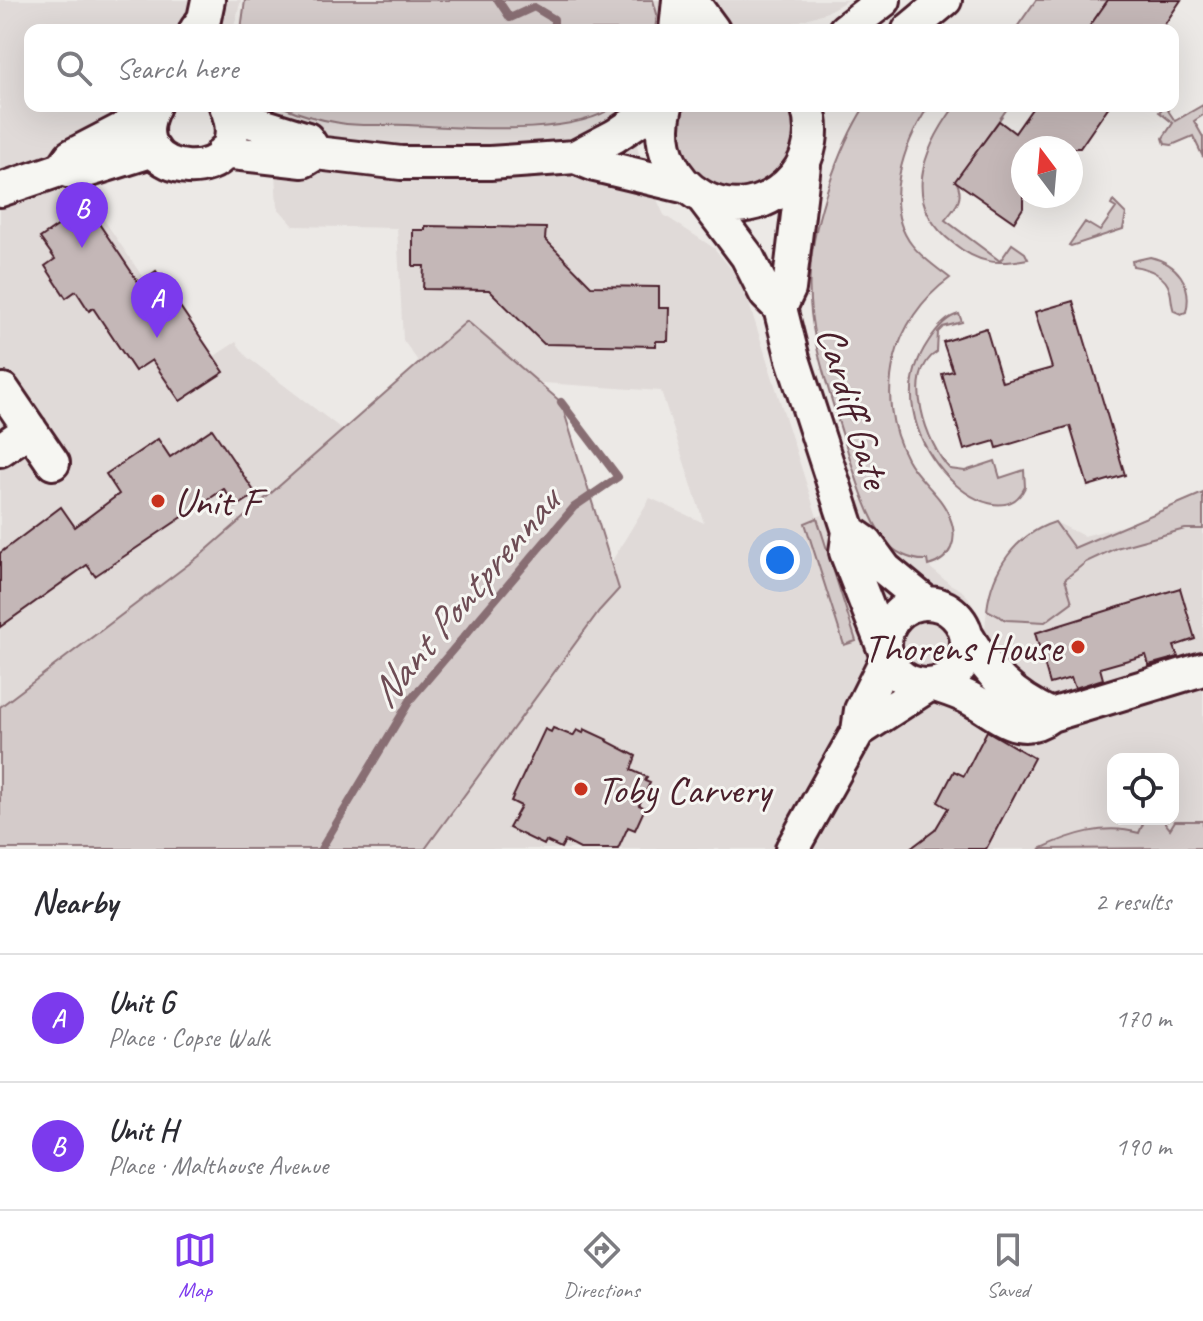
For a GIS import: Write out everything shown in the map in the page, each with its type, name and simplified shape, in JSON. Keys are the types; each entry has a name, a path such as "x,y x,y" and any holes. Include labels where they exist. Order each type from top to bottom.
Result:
{"street":[{"path":"677,24 679,0"},
{"path":"691,0 709,24"},
{"path":"853,24 884,0"},
{"path":"916,24 945,0"},
{"path":"0,190 62,169 71,156 125,128 147,112"},
{"path":"151,112 149,137 154,150 165,161 193,169 206,166 223,152 231,135 228,112"},
{"path":"233,112 307,139 316,153"},
{"path":"223,152 303,161 316,153 401,163 490,163 575,157 653,112"},
{"name":"Cardiff Gate","path":"663,112 664,151 675,174 695,193 747,256 766,294 780,308 793,359 849,531 846,552 892,668 903,679 969,698 1009,722 1023,725 1039,724 1051,715 1203,669"},
{"name":"Cardiff Gate","path":"780,308 789,289 807,153 809,112"},
{"name":"Cardiff Gate","path":"695,193 735,206 761,202 782,191 807,153 827,112"},
{"path":"62,169 77,174 154,150"},
{"path":"575,157 695,193"},
{"path":"3,390 53,463"},
{"path":"0,450 30,429"},
{"name":"Cardiff Gate","path":"849,531 866,543 885,569 925,602 949,610 961,622 990,673 1003,686 1051,715"},
{"path":"792,849 858,731 861,710 886,656 885,638 890,623 912,605 925,602"},
{"path":"858,731 932,685 950,678 962,666 968,638"}],"shaded area":[{"path":"0,0 241,0 235,24 24,24 24,112 130,112 83,189 144,279 156,271 213,357 236,342 247,357 356,440 0,720"},
{"path":"245,0 653,0 657,14 656,24 242,24"},
{"path":"650,0 848,0 827,12 791,24 656,24 657,14"},
{"path":"1036,0 1108,0 1091,24 1019,24"},
{"path":"1203,105 1203,115 1194,121 1203,137 1203,157 1193,136 1172,145 1165,144 1163,138 1173,123 1159,112 1169,112 1175,121"},
{"path":"271,112 295,112 341,124 483,127 566,124 607,112 639,112 635,137 642,166 664,215 714,248 746,294 817,517 865,499 884,539 904,555 927,560 929,567 961,590 985,629 988,596 995,574 1022,539 1039,527 1055,522 1084,536 1203,505 1203,832 1145,849 400,849 586,604 650,498 704,523 661,391 428,375 403,340 397,228 294,226 277,207"},
{"path":"295,112 604,112 572,123 516,128 365,125"},
{"path":"678,112 793,112 798,135 783,172 749,192 708,187 679,158"},
{"path":"861,112 925,112 904,156 897,193 898,212 912,245 950,278 930,295 914,315 894,360 890,385 891,410 907,459 941,502 953,526 951,548 942,559 928,566 927,560 909,558 893,549 871,517 855,474 814,334 810,272 816,231 837,164"},
{"path":"951,112 1005,112 956,181 959,197 945,220 1000,261 1012,244 1028,259 997,262 971,255 937,227 927,211 922,194 922,176 933,141"},
{"path":"1113,201 1126,214 1123,229 1069,245 1085,222 1100,231 1116,208 1111,205"},
{"path":"1150,257 1168,264 1181,276 1187,292 1186,312 1181,314 1174,311 1168,285 1160,277 1133,266 1132,261"},
{"path":"959,314 962,322 943,327 938,332 937,352 926,362 919,392 921,410 933,444 950,469 965,471 995,461 1000,478 1024,470 1025,487 1010,502 989,503 966,492 943,472 925,444 913,412 914,377 928,342 945,321"},
{"path":"467,321 561,402 619,589 599,611 425,849 0,849 0,707 202,554"},
{"path":"1203,493 1203,529 1185,529 1116,548 1086,562 1065,579 1072,602 1045,622 1006,620 987,610 1000,568 1028,535 1055,522 1074,548"},
{"path":"817,518 856,641 844,645 805,523"},
{"path":"1179,821 1203,821 1203,848 1040,849 1088,832 1114,829 1139,833 1142,825 1167,825 1170,829 1172,825 1179,825"}],"building":[{"path":"1108,0 1181,0 1165,24 1091,24"},
{"path":"1030,112 1105,112 1083,144 1083,136 1011,136 1011,208 1023,208 1014,222 955,181 999,121 1015,133"},
{"path":"87,206 139,283 156,271 224,372 180,401 152,360 135,371 93,308 89,311 76,291 66,298 45,266 55,259 40,238"},
{"path":"425,226 546,228 545,239 591,286 659,287 659,308 669,308 668,341 656,341 656,346 544,344 489,290 423,289 424,266 413,266 413,230 425,230"},
{"path":"1073,301 1125,475 1088,486 1070,426 997,448 995,441 964,450 942,374 953,371 943,342 986,328 1002,382 1052,368 1035,312"},
{"name":"Unit F","path":"212,429 256,494 236,507 224,489 95,576 87,565 0,627 0,553 61,507 75,527 119,494 106,474 158,439 170,457"},
{"path":"1180,588 1195,639 1174,646 1178,657 1149,665 1146,655 1100,668 1103,679 1075,688 1071,678 1050,684 1035,633"},
{"name":"Toby Carvery","path":"553,728 573,736 577,730 583,733 584,729 636,756 631,770 647,777 645,781 650,783 639,805 645,808 635,830 628,827 618,849 580,849 565,841 561,848 546,841 544,845 509,828 521,806 511,801 545,729 551,732"},
{"path":"987,731 1034,758 986,849 910,849 935,830 948,808 938,802 954,771 964,776"}],"waterway":[{"name":"Nant Pontprennau","path":"498,0 510,18 534,7 554,19 554,24"},
{"name":"Nant Pontprennau","path":"321,849 411,699 574,507 618,477 561,402"}],"place":[{"name":"Unit H","path":"82,248"},
{"name":"Unit G","path":"157,338"},
{"name":"Unit F","path":"158,501"},
{"name":"Thorens House","path":"1078,647"},
{"name":"Toby Carvery","path":"581,789"}]}
